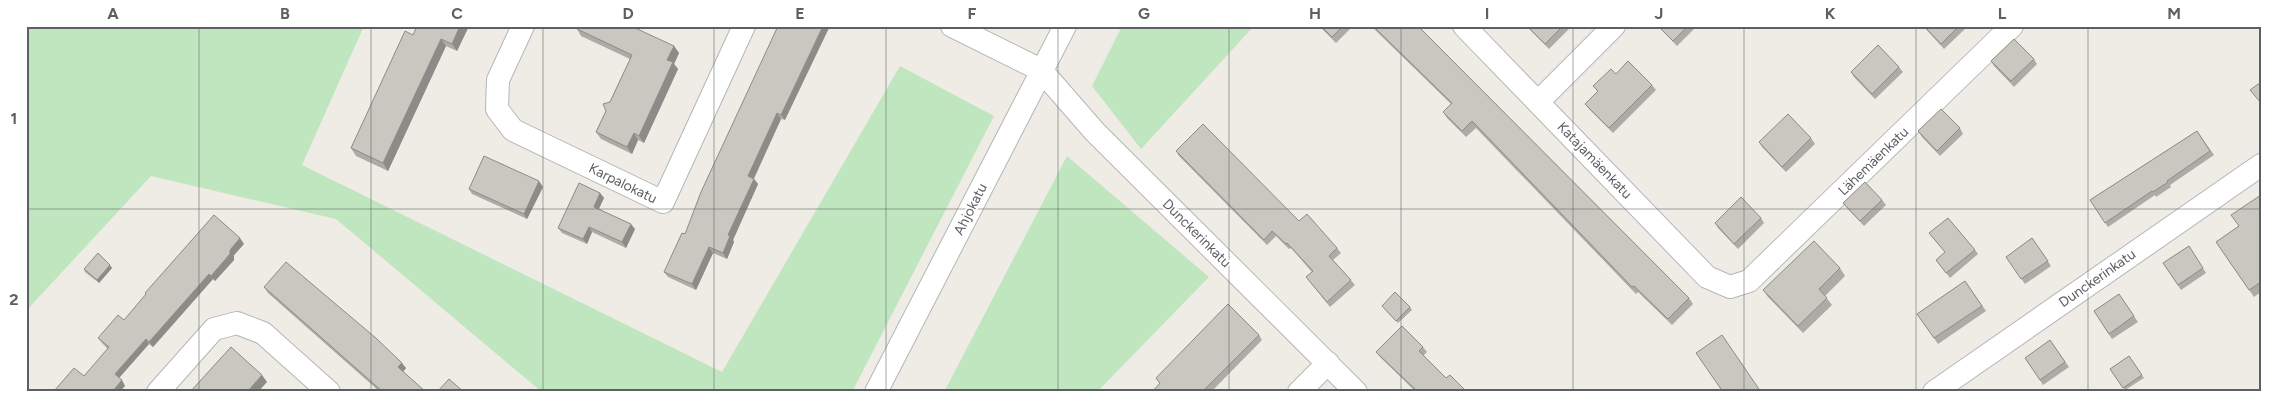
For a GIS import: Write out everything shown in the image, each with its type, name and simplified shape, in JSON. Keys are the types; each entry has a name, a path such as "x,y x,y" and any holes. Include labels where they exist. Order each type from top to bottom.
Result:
{"street":[{"name":"Karpalokatu","path":"524,26 498,80 497,109 513,130 663,202 744,26"},
{"path":"952,26 1042,70"},
{"name":"Ahjokatu","path":"876,392 1065,26"},
{"name":"Katajamäenkatu","path":"1464,26 1707,277 1730,288"},
{"path":"1538,102 1614,26"},
{"name":"Lähemäenkatu","path":"1730,288 1749,281 2012,26"},
{"name":"Dunckerinkatu","path":"1042,70 1095,132 1356,392"},
{"name":"Dunckerinkatu","path":"1934,392 2261,165"},
{"path":"158,392 214,329 237,323 263,333 329,392"},
{"path":"1299,392 1328,363"}],"green space":[{"path":"26,26 364,26 302,165 722,372 900,66 994,116 852,392 542,392 336,219 151,176 26,311"},
{"path":"1122,26 1254,26 1141,149 1092,86"},
{"path":"1067,156 1209,277 1097,392 944,392"}],"building":[{"path":"417,26 460,26 452,44 441,39 383,163 351,148 405,31 413,35"},
{"path":"578,26 631,26 674,46 667,60 673,62 639,136 634,133 627,147 596,132 606,111 603,104 610,102 632,55 577,29"},
{"path":"778,26 823,26 781,115 777,113 748,176 754,179 728,235 730,236 723,253 709,247 692,284 664,272 682,233 685,234 701,192"},
{"path":"1321,26 1343,26 1332,37"},
{"path":"1373,26 1418,26 1689,298 1668,319 1634,286 1632,287 1472,121 1462,131 1443,112 1452,103"},
{"path":"1527,26 1563,26 1545,44"},
{"path":"1658,26 1688,26 1673,41"},
{"path":"1924,26 1959,26 1941,44"},
{"path":"2014,39 2034,59 2011,81 1991,61"},
{"path":"1878,45 1899,67 1872,94 1851,72"},
{"path":"1628,61 1652,85 1609,128 1585,104 1598,91 1593,86 1611,69 1616,74"},
{"path":"2261,82 2261,103 2250,90"},
{"path":"1941,109 1960,128 1937,151 1918,131"},
{"path":"1788,114 1811,138 1782,167 1759,142"},
{"path":"1203,124 1299,221 1307,214 1337,248 1329,256 1351,280 1327,302 1306,277 1313,271 1287,243 1272,231 1264,240 1176,151"},
{"path":"2197,131 2210,151 2168,182 2105,223 2090,200"},
{"path":"484,156 539,181 524,214 469,189"},
{"path":"1865,182 1882,200 1860,221 1843,203"},
{"path":"579,183 600,193 594,207 631,224 622,242 589,227 583,239 558,228"},
{"path":"2261,195 2261,253 2259,254 2261,256 2261,282 2249,290 2216,242 2239,226 2231,215"},
{"path":"1741,197 1761,218 1734,244 1715,223"},
{"path":"214,215 240,238 230,250 230,254 211,276 209,274 149,342 146,339 115,374 122,380 112,392 55,392 74,368 84,376 109,347 98,338 118,315 124,320 145,293"},
{"path":"1948,218 1975,250 1946,273 1936,260 1945,252 1929,233"},
{"path":"2032,238 2048,261 2021,279 2006,257"},
{"path":"1814,241 1840,268 1819,289 1827,298 1798,326 1763,290"},
{"path":"2189,246 2203,268 2178,285 2163,263"},
{"path":"98,253 110,265 97,280 84,269"},
{"path":"286,262 377,339 402,363 398,367 426,392 383,392 264,287"},
{"path":"1965,281 1982,306 1934,338 1917,314"},
{"path":"1395,292 1410,307 1396,321 1382,306"},
{"path":"2119,294 2134,316 2109,334 2094,311"},
{"path":"1228,304 1259,335 1202,392 1152,392 1160,383 1156,378"},
{"path":"1402,326 1423,347 1419,351 1446,378 1450,375 1467,392 1418,392 1376,352"},
{"path":"1722,335 1761,392 1723,392 1696,353"},
{"path":"2050,340 2065,362 2040,380 2025,358"},
{"path":"231,347 262,375 247,392 190,392"},
{"path":"2129,356 2142,375 2123,388 2110,369"},
{"path":"449,379 464,392 437,392"}]}
